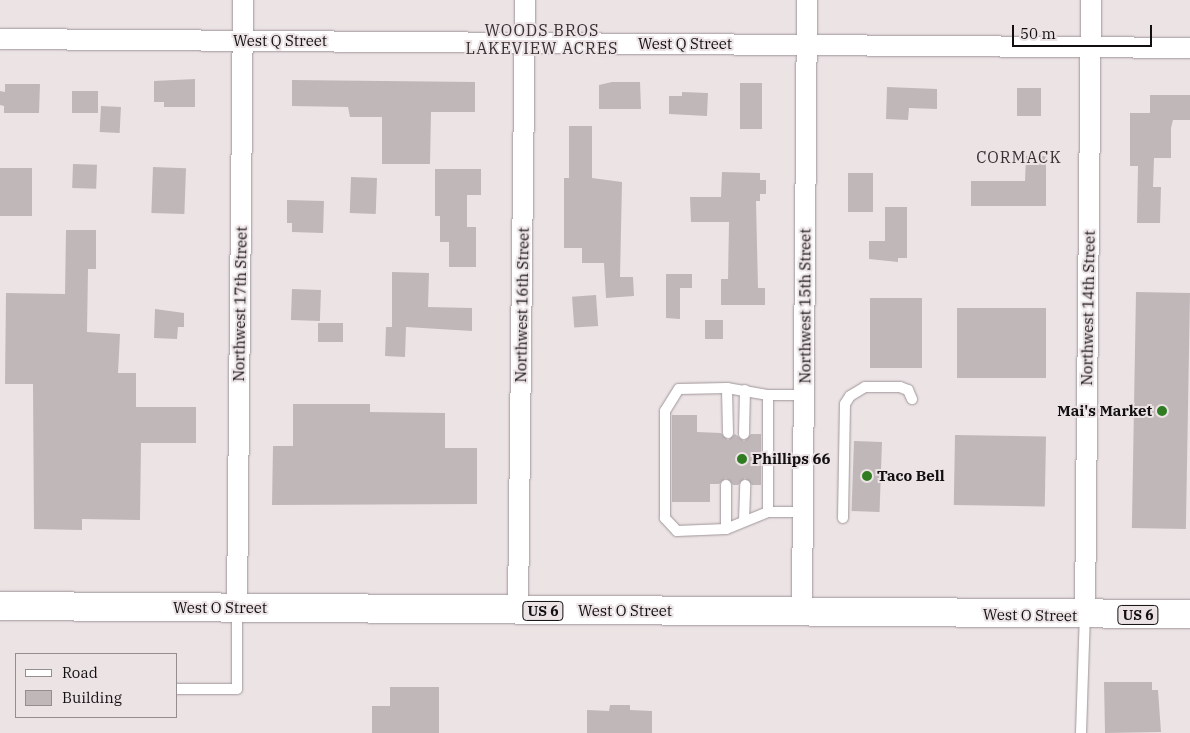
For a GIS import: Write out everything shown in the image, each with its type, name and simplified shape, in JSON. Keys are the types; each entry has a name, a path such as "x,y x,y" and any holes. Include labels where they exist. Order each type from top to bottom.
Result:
{"main road":[{"name":"West O Street","path":"0,606 1085,615 1190,614"}],"street":[{"name":"Northwest 17th Street","path":"237,608 243,0"},
{"name":"Northwest 16th Street","path":"518,610 525,0"},
{"name":"Northwest 15th Street","path":"802,612 807,0"},
{"name":"Northwest 14th Street","path":"1085,615 1091,0"},
{"name":"West Q Street","path":"0,38 1190,48"}],"lane":[{"path":"844,518 845,404 850,396 865,387 900,387 908,390 912,398"},
{"path":"803,512 768,512 726,529 677,531 665,518 665,411 679,388 727,388 768,395 804,395"},
{"path":"727,388 728,434"},
{"path":"744,434 745,390"},
{"path":"768,395 768,512"},
{"path":"726,485 726,529"},
{"path":"744,485 744,521"},
{"path":"178,689 237,689 237,608"},
{"path":"1082,733 1085,615"}],"building":[{"path":"195,79 195,107 164,107 164,102 154,102 154,81"},
{"path":"292,80 475,82 475,112 431,112 430,164 382,164 382,117 350,117 348,107 292,106"},
{"path":"612,82 640,82 641,109 599,109 599,85"},
{"path":"740,83 762,83 762,129 740,129"},
{"path":"5,84 40,84 39,113 4,113 4,106 0,105 0,91 5,92"},
{"path":"887,87 937,89 937,109 909,108 908,120 886,119"},
{"path":"1017,88 1041,88 1041,116 1017,116"},
{"path":"72,91 98,91 98,113 72,113"},
{"path":"682,92 708,93 707,116 669,114 669,96 682,96"},
{"path":"1150,95 1190,95 1190,120 1173,120 1171,128 1171,158 1154,158 1153,187 1161,187 1160,223 1137,223 1138,166 1130,166 1130,113 1150,113"},
{"path":"101,106 121,107 120,133 100,132"},
{"path":"569,126 592,126 592,178 622,182 620,277 633,277 634,296 606,298 604,263 582,263 582,248 564,248 564,178 569,178"},
{"path":"1026,156 1046,156 1046,206 971,206 971,181 1025,181"},
{"path":"73,164 97,165 96,189 72,188"},
{"path":"153,167 186,168 184,214 151,213"},
{"path":"0,168 32,168 32,216 0,216"},
{"path":"435,169 481,169 481,195 467,195 467,227 476,227 476,267 449,267 449,242 440,242 440,216 435,216"},
{"path":"722,172 760,173 760,180 766,180 766,194 760,194 760,201 756,201 758,288 765,288 765,305 721,305 721,279 728,279 729,222 691,222 690,197 721,197"},
{"path":"848,173 873,173 873,212 848,212"},
{"path":"351,177 377,178 376,214 350,213"},
{"path":"287,200 324,201 323,233 292,232 292,223 287,223"},
{"path":"885,207 907,207 907,258 898,258 898,262 869,259 869,241 885,241"},
{"path":"66,230 96,230 96,269 88,269 87,332 120,334 118,373 136,373 136,407 196,407 196,443 141,443 140,520 82,519 82,530 34,529 33,384 5,384 6,293 65,294"},
{"path":"392,272 429,273 428,307 472,308 472,331 406,327 405,357 385,356 386,327 392,327"},
{"path":"666,274 692,274 692,288 680,288 680,319 666,318"},
{"path":"292,289 321,290 320,321 291,320"},
{"name":"Mai's Market","path":"1136,292 1190,293 1186,529 1132,528"},
{"path":"596,295 598,326 574,328 572,297"},
{"path":"870,298 922,298 922,368 870,368"},
{"path":"957,308 1046,308 1046,378 957,378"},
{"path":"155,309 184,313 184,327 178,327 177,339 154,338"},
{"path":"705,320 723,320 723,339 705,339"},
{"path":"318,323 343,323 343,342 318,342"},
{"path":"293,404 370,404 370,412 445,413 445,448 477,448 477,504 272,505 273,446 293,446"},
{"path":"672,415 697,415 697,432 721,433 728,440 735,434 744,441 751,434 761,434 761,485 752,485 745,478 738,485 733,485 726,478 719,484 710,484 710,502 672,502"},
{"path":"955,435 1046,437 1045,507 954,505"},
{"name":"Taco Bell","path":"854,441 882,442 880,512 852,511"},
{"path":"1104,682 1152,682 1152,690 1158,690 1161,732 1105,733"},
{"path":"390,687 439,687 439,733 372,733 372,706 390,706"},
{"path":"610,705 630,705 630,710 652,711 652,733 587,733 587,710 609,711"}],"place":[{"name":"Mai's Market","path":"1162,411"},
{"name":"Phillips 66","path":"742,459"},
{"name":"Taco Bell","path":"867,476"}],"district":[{"name":"WOODS BROS LAKEVIEW ACRES","path":"542,39"},
{"name":"CORMACK","path":"1019,157"}]}
